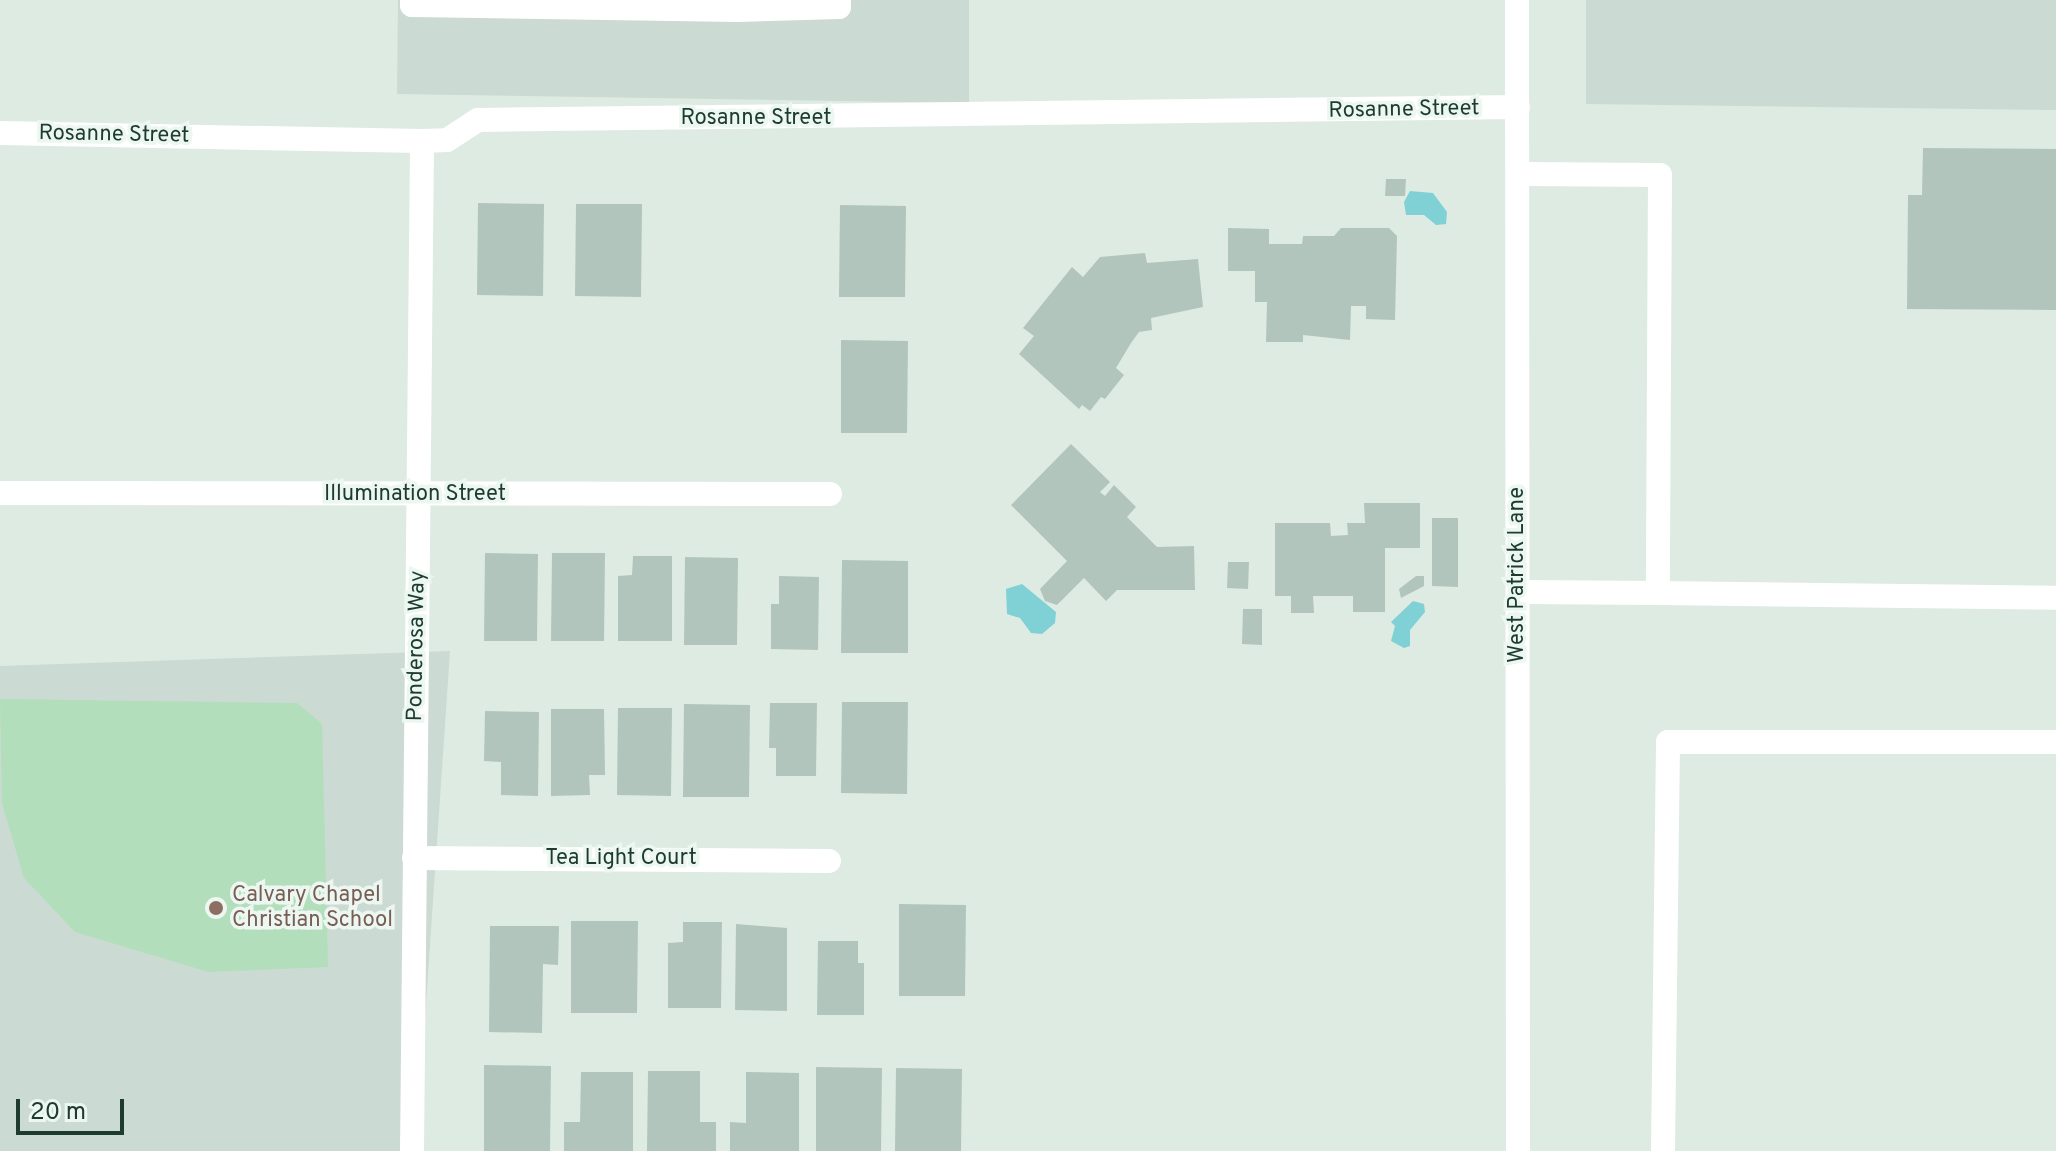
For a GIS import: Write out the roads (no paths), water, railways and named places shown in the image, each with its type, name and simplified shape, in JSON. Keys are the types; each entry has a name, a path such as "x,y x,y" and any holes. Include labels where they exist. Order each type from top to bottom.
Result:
{"street":[{"path":"412,0 412,5 839,7 839,0"},
{"name":"West Patrick Lane","path":"1517,0 1518,1151"},
{"name":"Rosanne Street","path":"0,133 422,141 447,140 478,120 1518,107"},
{"name":"Ponderosa Way","path":"412,1151 422,141"},
{"path":"1518,174 1660,175 1658,593"},
{"name":"Illumination Street","path":"0,493 420,496 830,494"},
{"path":"1518,592 2056,598"},
{"path":"1663,1151 1668,742 2056,742"},
{"name":"Tea Light Court","path":"414,858 829,861"}],"water":[{"path":"1410,191 1433,193 1447,212 1446,224 1436,225 1424,215 1406,215 1404,202"},
{"path":"1022,584 1056,612 1055,623 1042,634 1031,633 1020,618 1007,614 1006,589"},
{"path":"1413,601 1424,604 1425,612 1410,630 1410,646 1404,648 1391,641 1395,626 1391,622"}],"place":[{"name":"Calvary Chapel Christian School","path":"216,908"}]}
